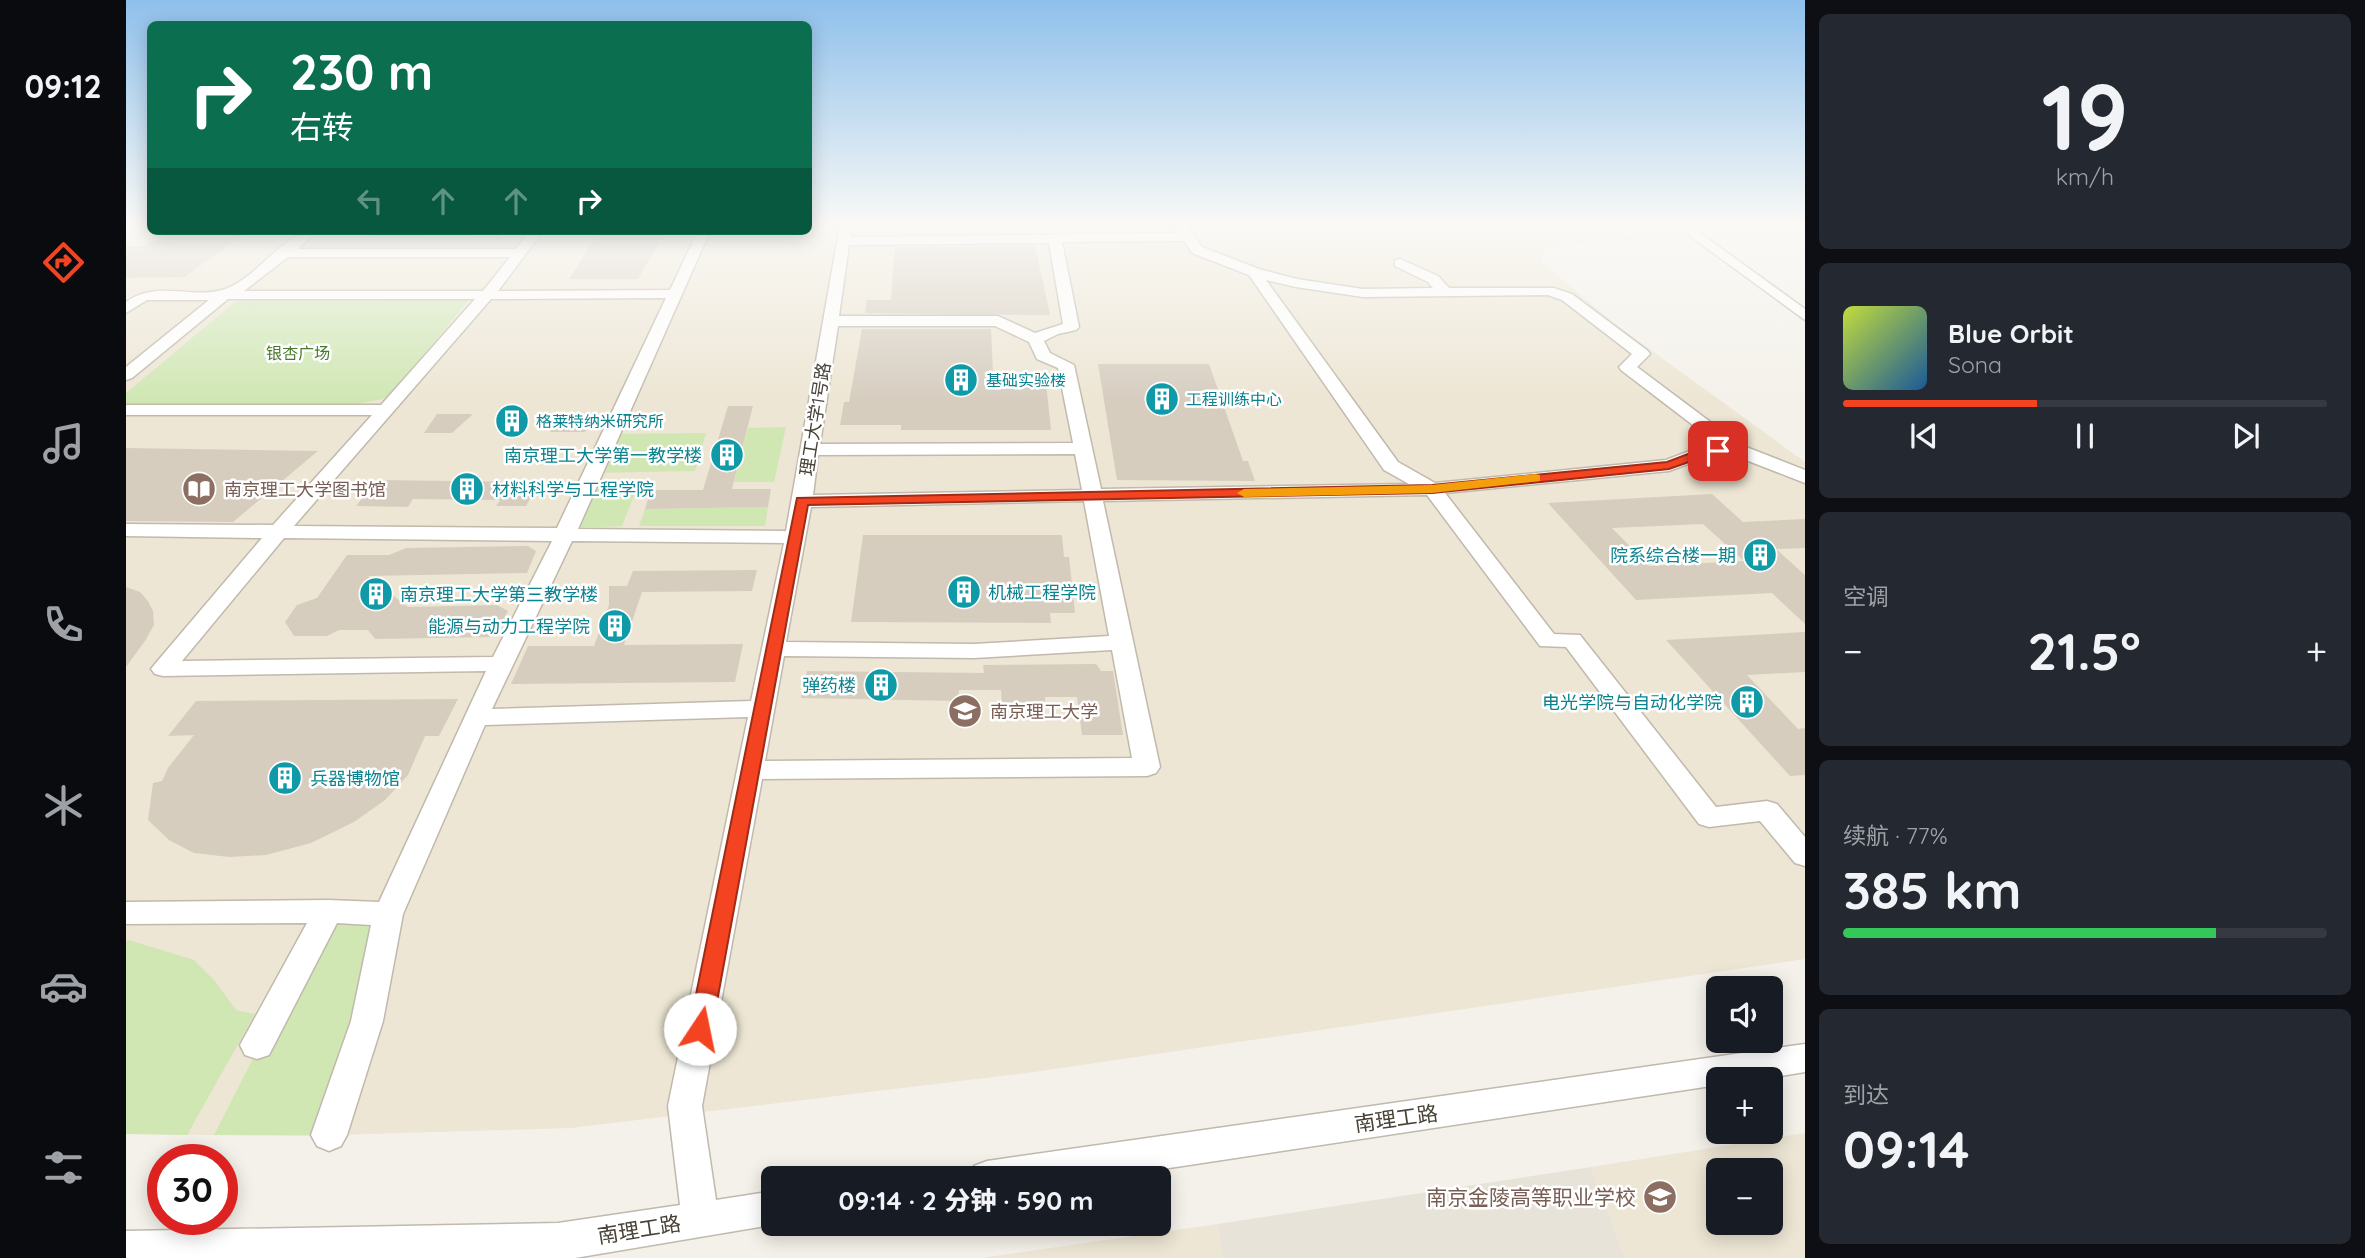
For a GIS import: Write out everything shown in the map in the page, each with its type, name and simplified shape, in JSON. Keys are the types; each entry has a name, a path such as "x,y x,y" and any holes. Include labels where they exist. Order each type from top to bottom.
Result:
{"street":[{"path":"126,375 224,295 246,284"},
{"path":"329,1135 367,1021 388,914 476,717 564,536 679,284"},
{"name":"理工大学1号路","path":"700,1220 685,1106 802,501 837,284"},
{"path":"1035,339 1054,330 1071,327 1063,284"},
{"path":"1262,284 1391,466 1432,489 1548,641 1572,640 1709,817 1767,811 1805,856"},
{"path":"1300,284 1353,292 1549,291 1567,297 1642,355 1627,367 1735,449 1805,477"},
{"path":"1437,284 1443,290"},
{"path":"1761,284 1805,316"},
{"path":"126,297 486,295"},
{"path":"486,295 163,669 502,664"},
{"path":"126,310 144,296"},
{"path":"752,770 1147,767 1066,365 1043,356 1035,339 998,321 831,321"},
{"path":"126,410 386,410"},
{"path":"810,450 1082,448"},
{"path":"802,501 1432,489 1669,466 1701,453 1735,449"},
{"path":"126,530 795,537"},
{"path":"774,649 974,651 1122,642"},
{"path":"476,717 763,709"},
{"path":"126,913 328,911 388,914"},
{"path":"257,1045 328,911"},
{"name":"南理工路","path":"1069,1166 1805,1058"},
{"name":"南理工路","path":"126,1250 558,1242 761,1211"}],"lane":[{"path":"486,295 495,284"},
{"path":"486,295 674,294"}],"shaded area":[{"name":"南京理工大学","path":"126,284 1567,284 1611,321 1805,462 1805,959 1034,1072 571,1128 303,1136 126,1134"},
{"name":"南京金陵高等职业学校","path":"1805,1133 1805,1258 1625,1258 1591,1167 1736,1144 1783,1144 1783,1136"},
{"path":"1591,1167 1625,1258 1222,1258 1218,1224"},
{"path":"1218,1224 1222,1258 981,1258 1134,1236 1171,1236 1171,1231"}],"green space":[{"name":"银杏广场","path":"469,300 388,398 351,405 126,404 126,393 236,301"},
{"path":"786,427 774,482 734,482 748,428"},
{"path":"706,433 695,471 592,473 611,434"},
{"path":"587,485 638,485 622,526 567,528"},
{"path":"768,507 765,526 639,526 645,509"},
{"path":"328,911 388,914 329,1135 214,1135"},
{"path":"126,941 194,960 215,981 236,1010 255,1014 187,1135 126,1134"}],"building":[{"path":"892,284 1043,284 1050,315 865,313 867,300 891,300"},
{"name":"基础实验楼","path":"862,329 991,329 993,373 1045,373 1051,430 901,430 901,425 840,425 844,402 849,402"},
{"name":"工程训练中心","path":"1098,364 1209,364 1243,461 1248,461 1255,481 1117,480"},
{"name":"南京理工大学第一教学楼","path":"728,406 753,406 732,489 771,489 768,507 645,509 651,490 703,490"},
{"path":"437,414 473,414 452,433 424,433"},
{"path":"557,414 595,414 585,432 550,432"},
{"name":"南京理工大学图书馆","path":"126,448 318,451 233,522 126,521"},
{"name":"材料科学与工程学院","path":"376,480 540,482 526,506 496,506 500,500 413,499 408,507 356,506"},
{"name":"院系综合楼一期","path":"1712,494 1743,522 1805,519 1805,548 1776,549 1805,575 1805,624 1772,593 1636,600 1548,503","holes":["1703,524 1744,561 1649,566 1612,528"]},
{"name":"机械工程学院","path":"863,535 1062,535 1064,557 1069,557 1075,613 1050,613 1051,623 851,622"},
{"name":"南京理工大学第三教学楼","path":"528,546 536,551 527,573 368,576 408,607 497,605 508,611 493,637 375,639 368,630 339,630 327,636 294,636 285,622 297,605 317,598 347,555 389,555 406,548"},
{"name":"能源与动力工程学院","path":"757,570 752,591 642,592 624,645 743,644 735,682 511,684 528,646 594,646 609,605 609,586 627,586 633,571"},
{"path":"126,587 140,592 148,601 153,611 154,625 126,667"},
{"name":"电光学院与自动化学院","path":"1805,632 1805,672 1747,675 1798,729 1805,728 1805,775 1790,776 1666,640"},
{"path":"1096,664 1101,671 1113,671 1123,735 1082,735 1077,697 1045,697 1045,705 1002,705 1001,690 959,690 958,701 801,698 807,671 984,673 983,665"},
{"name":"兵器博物馆","path":"458,699 439,736 425,736 408,775 385,800 354,822 311,843 266,855 229,857 194,853 169,840 148,820 153,783 162,781 168,768 194,735 168,736 196,701"}],"slow traffic":[{"path":"1244,493 1432,489 1535,478"}],"place":[{"name":"基础实验楼","path":"961,380"},
{"name":"工程训练中心","path":"1162,399"},
{"name":"格莱特纳米研究所","path":"512,421"},
{"name":"南京理工大学第一教学楼","path":"727,455"},
{"name":"南京理工大学图书馆","path":"199,489"},
{"name":"材料科学与工程学院","path":"467,489"},
{"name":"院系综合楼一期","path":"1760,555"},
{"name":"机械工程学院","path":"964,592"},
{"name":"南京理工大学第三教学楼","path":"376,594"},
{"name":"能源与动力工程学院","path":"615,626"},
{"name":"弹药楼","path":"881,685"},
{"name":"电光学院与自动化学院","path":"1747,702"},
{"name":"南京理工大学","path":"965,711"},
{"name":"兵器博物馆","path":"285,778"},
{"name":"南京金陵高等职业学校","path":"1660,1197"}],"route":[{"path":"700,1029 802,501 1432,489 1669,466 1701,453 1718,451"}]}
